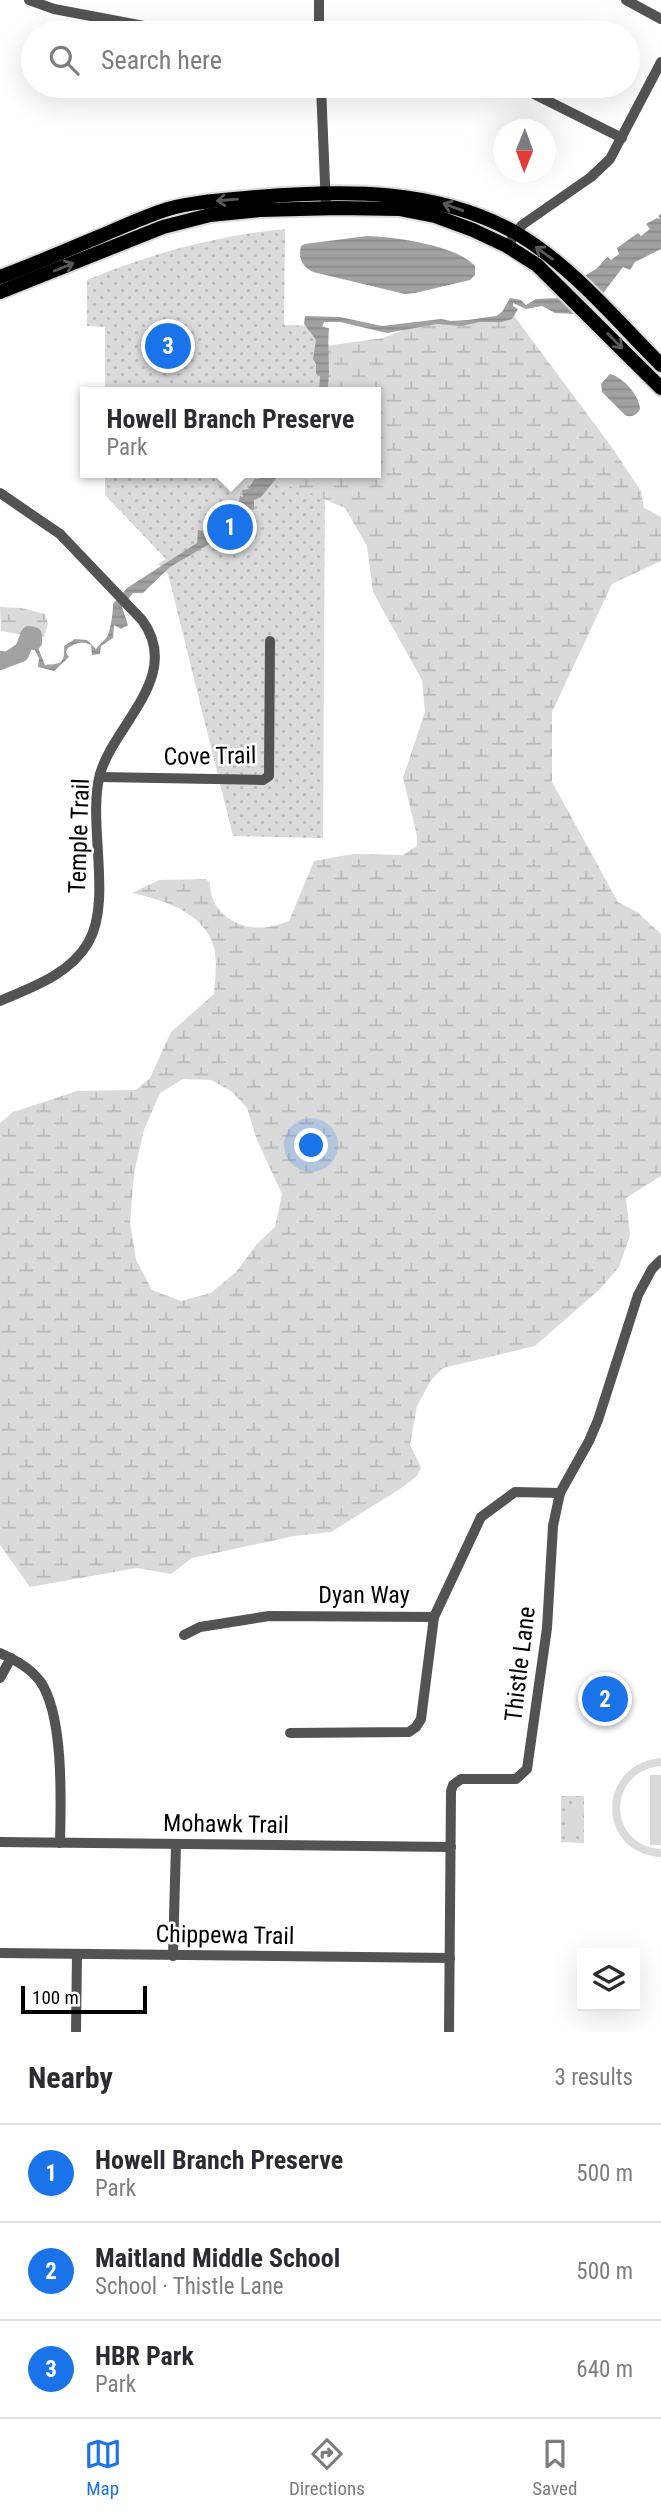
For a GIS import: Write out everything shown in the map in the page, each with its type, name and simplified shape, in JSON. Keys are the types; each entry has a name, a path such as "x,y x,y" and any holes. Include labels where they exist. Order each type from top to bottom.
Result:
{"main road":[{"path":"0,277 168,209 209,201 365,193 440,203 516,233 571,275 592,307 661,388"},
{"path":"0,292 175,224 210,215 326,208 399,209 435,215 507,246 592,307 661,365"}],"street":[{"path":"29,0 54,9 118,21"},
{"path":"319,0 319,21"},
{"path":"626,0 661,19"},
{"path":"507,246 522,225 591,177 610,159 661,62"},
{"path":"321,98 326,208"},
{"path":"543,98 622,138"},
{"name":"Temple Trail","path":"0,493 60,534 130,607 150,633 155,648 155,664 143,697 111,750 100,777 97,806 98,906 93,934 68,967 45,981 0,1001"},
{"name":"Cove Trail","path":"100,777 263,780 269,776 270,641"},
{"name":"Thistle Lane","path":"449,2032 451,1791 456,1782 467,1779 516,1779 527,1769 547,1628 552,1526 560,1493 598,1420 638,1295 652,1269 661,1260"},
{"name":"Dyan Way","path":"184,1635 200,1627 269,1616 434,1617 481,1517 514,1492 560,1493"},
{"path":"290,1733 409,1732 416,1727 421,1719 434,1617"},
{"path":"0,1653 26,1667 41,1683 50,1705 61,1761 60,1843"},
{"path":"0,1678 11,1658"},
{"name":"Mohawk Trail","path":"0,1842 451,1847"},
{"path":"173,1956 176,1844"},
{"name":"Chippewa Trail","path":"0,1953 450,1958"},
{"path":"76,1954 76,2032"}],"green space":[{"path":"285,229 284,325 325,326 325,387 105,387 105,327 87,326 87,280 184,247"},
{"path":"509,309 611,446 641,491 644,508 661,517 661,561 612,584 552,712 552,782 618,902 637,912 661,934 661,1176 626,1198 630,1235 619,1267 600,1289 535,1346 443,1368 431,1380 417,1406 410,1445 421,1467 417,1476 400,1489 331,1532 294,1536 192,1558 171,1574 137,1568 30,1587 0,1545 0,1123 13,1112 77,1091 136,1090 150,1078 171,1032 214,994 215,950 200,923 180,909 132,893 159,880 206,879 210,883 215,904 228,918 247,926 268,927 289,921 314,861 353,854 403,855 417,846 403,778 425,712 422,680 373,592 367,546 345,508 301,489 269,482 273,478 381,478 381,387 324,387 325,346 383,338 414,326 494,319","holes":["183,1079 211,1080 231,1091 247,1108 257,1140 282,1194 275,1227 257,1244 236,1272 211,1293 181,1301 152,1290 136,1260 130,1222 134,1173 144,1130 160,1093"]},
{"path":"105,478 325,478 323,838 233,836 168,574 158,564 166,559 105,495"},
{"path":"0,607 21,608 45,614 48,624 44,637 29,628 23,635 1,631"},
{"path":"661,1758 661,1766 643,1771 630,1781 620,1808 623,1823 630,1835 643,1845 661,1849 661,1857 640,1852 624,1841 615,1826 612,1808 615,1791 624,1775 640,1764"},
{"path":"650,1775 661,1775 661,1845 650,1845"},
{"path":"561,1796 584,1796 584,1843 561,1842"},
{"path":"566,1804 580,1804 580,1834 566,1835"}],"shaded area":[{"path":"661,214 661,249 635,262 630,270 623,267 604,292 575,314 555,313 542,306 526,309 513,303 518,309 512,319 502,322 480,322 461,326 437,324 387,333 340,322 324,322 322,327 329,328 328,384 328,387 319,387 320,376 316,374 313,359 316,340 304,324 305,316 340,317 382,326 441,319 468,320 496,316 502,312 510,298 521,300 526,305 536,299 561,298 606,258 611,260 619,254 617,248 638,233 641,236 650,229 646,224 660,219 658,216"},
{"path":"367,236 408,240 454,253 475,266 475,275 470,280 405,294 313,272 302,262 301,246 305,244"},
{"path":"610,374 625,383 633,393 640,409 636,414 625,415 602,392 601,384"},
{"path":"277,478 261,497 254,500 254,510 245,509 237,523 225,529 220,527 216,540 170,567 143,593 133,593 122,607 128,625 121,629 114,625 113,638 101,646 100,654 92,655 91,645 79,643 68,648 66,652 69,657 54,671 38,667 39,658 32,645 31,636 28,641 24,637 29,628 36,628 40,640 36,643 45,665 61,662 64,646 75,639 87,640 96,649 108,635 113,604 127,588 197,543 198,530 202,531 222,514 230,512 240,496 243,497 242,490 248,489 254,480"}],"waterway":[{"path":"0,662 21,654 29,634 34,635 34,642"},
{"path":"0,652 6,653 27,638"}],"place":[{"name":"HBR Park","path":"168,346"},
{"name":"Howell Branch Preserve","path":"230,527"},
{"name":"Maitland Middle School","path":"605,1699"}]}
